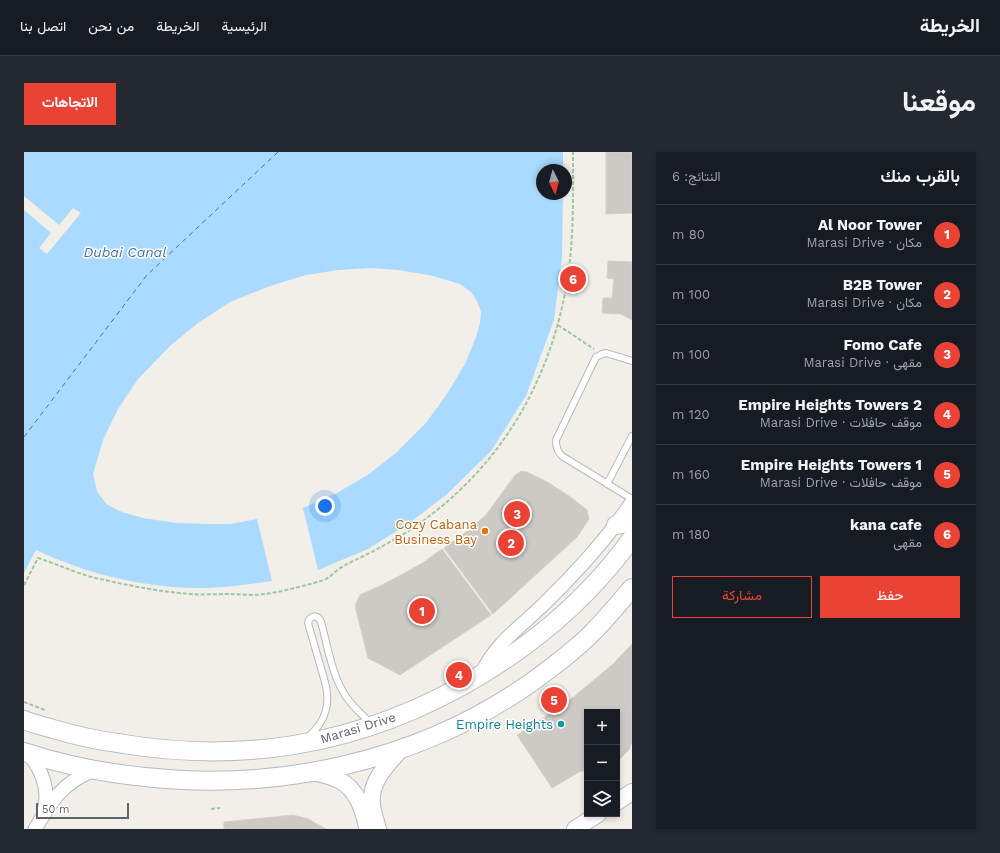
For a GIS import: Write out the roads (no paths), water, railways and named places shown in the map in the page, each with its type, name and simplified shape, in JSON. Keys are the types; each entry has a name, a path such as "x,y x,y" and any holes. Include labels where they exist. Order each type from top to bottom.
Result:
{"main road":[{"name":"Marasi Drive","path":"29,716 67,733 141,747 179,751 255,750 293,746 340,735 406,713 438,699 498,665 554,623 603,574 632,538"},
{"path":"26,753 62,763 130,776 166,780 203,781 276,777 312,772 372,758 431,738 460,725 516,693 542,675 591,634 632,588"}],"street":[{"path":"480,676 498,646 545,604 624,523 632,502"},
{"path":"378,829 372,805 374,786 378,778 401,749"},
{"path":"26,753 36,762 44,783 46,805 43,816"},
{"path":"35,829 50,804 59,793 81,776 94,770"},
{"path":"312,772 340,781 351,789 359,801 368,829"},
{"path":"620,800 632,792"},
{"path":"575,829 593,817"}],"lane":[{"path":"632,361 610,354 602,354 596,357 556,440 556,446 562,456 632,499"},
{"path":"607,484 632,436"},
{"path":"293,746 300,743 314,731 322,720 327,708 328,691 308,623 311,617 314,616 320,619 339,686 348,700 373,725"}],"water":[{"name":"Dubai Canal","path":"24,152 563,152 563,164 536,164 536,200 563,200 562,257 554,320 526,396 491,451 446,495 408,524 368,549 318,570 303,508 337,493 369,474 397,452 425,424 445,397 465,364 476,337 481,312 477,301 471,292 460,284 429,275 398,270 371,268 338,270 306,275 270,286 230,302 198,323 171,345 138,379 118,409 103,440 93,474 97,491 106,504 122,512 143,518 176,523 206,524 230,524 257,519 272,581 208,588 156,585 102,575 36,550 24,573"}],"place":[{"name":"kana cafe","path":"573,279"},
{"name":"Fomo Cafe","path":"517,514"},
{"name":"Cozy Cabana Business Bay","path":"485,531"},
{"name":"B2B Tower","path":"511,543"},
{"name":"Al Noor Tower","path":"422,611"},
{"name":"Empire Heights Towers 2","path":"459,675"},
{"name":"Empire Heights Towers 1","path":"554,700"},
{"name":"Empire Heights","path":"561,724"}]}
